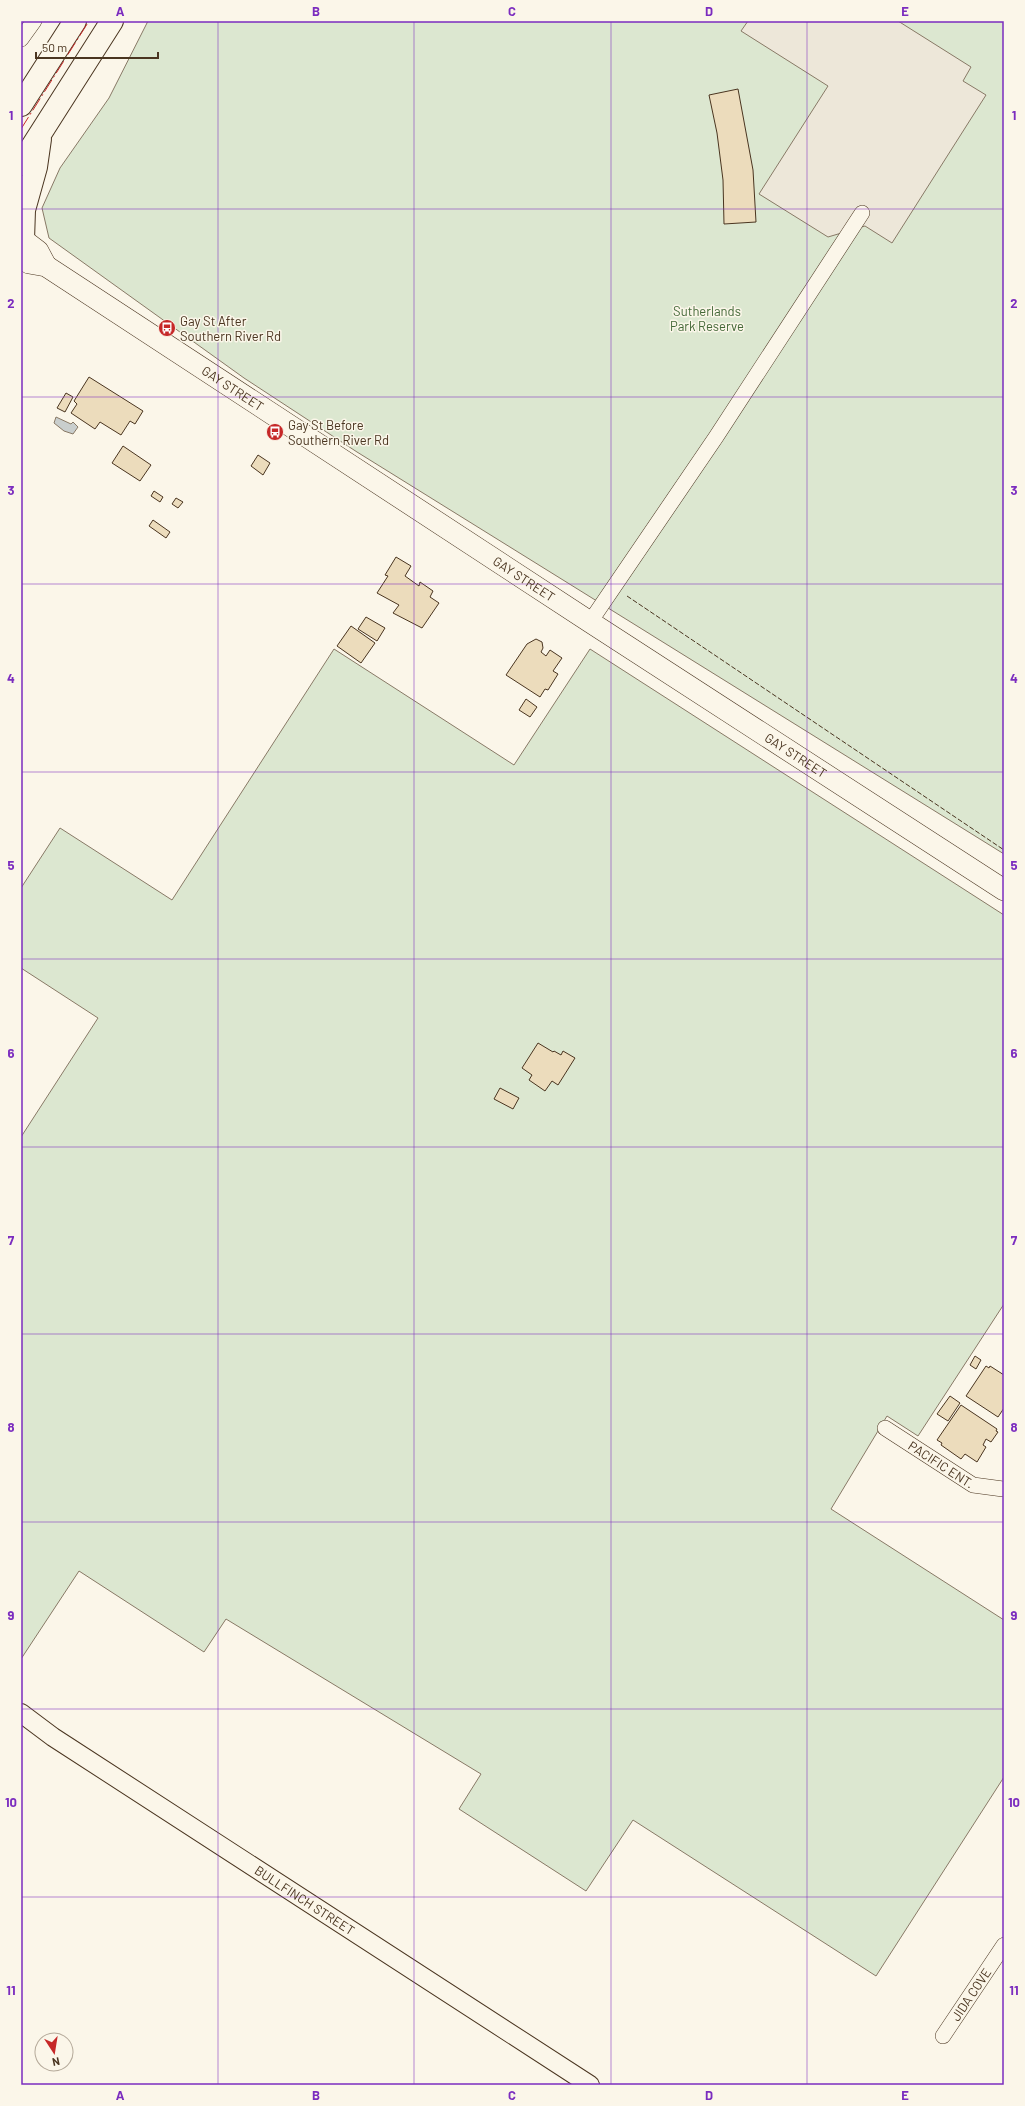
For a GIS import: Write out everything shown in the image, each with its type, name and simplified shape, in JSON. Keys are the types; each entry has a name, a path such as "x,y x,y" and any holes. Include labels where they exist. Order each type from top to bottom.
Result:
{"main road":[{"path":"21,105 75,21"},
{"path":"21,164 112,21"},
{"path":"22,245 24,210 36,167 41,132"},
{"name":"GAY STREET","path":"22,245 38,251 46,266 590,622 1004,890"}],"street":[{"path":"21,39 34,21"},
{"path":"590,622 716,437 862,213"},
{"name":"PACIFIC ENT.","path":"885,1428 973,1485 1004,1488"},
{"name":"BULLFINCH STREET","path":"21,1713 60,1741 590,2085"},
{"name":"JIDA COVE","path":"943,2036 1002,1951"}],"green space":[{"name":"Sutherlands Park Reserve","path":"148,21 1004,21 1004,854 357,452 244,378 49,238 42,208 60,168 109,98"},
{"path":"334,649 514,765 590,649 1004,915 1004,1304 918,1436 887,1416 831,1509 1004,1620 1004,1777 876,1976 633,1820 586,1891 459,1809 481,1774 226,1619 204,1652 79,1571 21,1659 21,1137 98,1018 21,968 21,888 60,828 172,900"}],"shaded area":[{"path":"748,21 898,21 971,67 963,81 986,95 892,243 865,226 828,237 759,194 828,86 741,31"},
{"path":"56,417 71,424 73,422 78,427 73,434 64,431 54,423"}],"building":[{"path":"738,89 753,170 756,222 724,224 723,180 717,133 709,95"},
{"path":"89,377 143,411 135,424 130,421 121,435 100,422 95,429 71,413 77,404 74,401"},
{"path":"66,393 73,397 65,412 57,408"},
{"path":"123,446 151,465 140,481 112,463"},
{"path":"258,455 270,463 263,475 251,466"},
{"path":"154,491 163,497 160,502 151,496"},
{"path":"176,498 183,502 178,508 172,504"},
{"path":"153,520 170,532 166,538 149,526"},
{"path":"396,557 411,566 405,576 419,586 420,582 433,591 430,597 439,603 422,628 393,613 399,605 377,593 388,576 385,575"},
{"path":"366,617 385,628 377,641 358,629"},
{"path":"351,626 375,643 361,663 337,646"},
{"path":"536,639 542,642 543,648 541,652 546,656 550,650 562,658 553,671 558,674 548,690 545,689 540,697 506,675 527,644"},
{"path":"526,699 537,707 530,717 519,710"},
{"path":"538,1043 553,1052 554,1051 561,1055 563,1051 575,1058 558,1085 552,1081 545,1091 529,1080 532,1075 522,1068"},
{"path":"500,1088 519,1098 513,1109 494,1099"},
{"path":"975,1356 981,1360 976,1369 970,1365"},
{"path":"986,1366 989,1368 990,1366 1004,1375 1004,1408 998,1417 966,1396"},
{"path":"950,1396 960,1403 948,1421 937,1414"},
{"path":"961,1405 997,1429 996,1431 998,1432 991,1442 986,1439 983,1445 986,1447 977,1462 965,1454 961,1459 941,1445 942,1443 937,1440"}],"fence":[{"path":"627,596 1004,850"}],"power":[{"path":"21,129 89,21"}],"place":[{"name":"Gay St After Southern River Rd","path":"167,328"},
{"name":"Gay St Before Southern River Rd","path":"275,432"}]}
